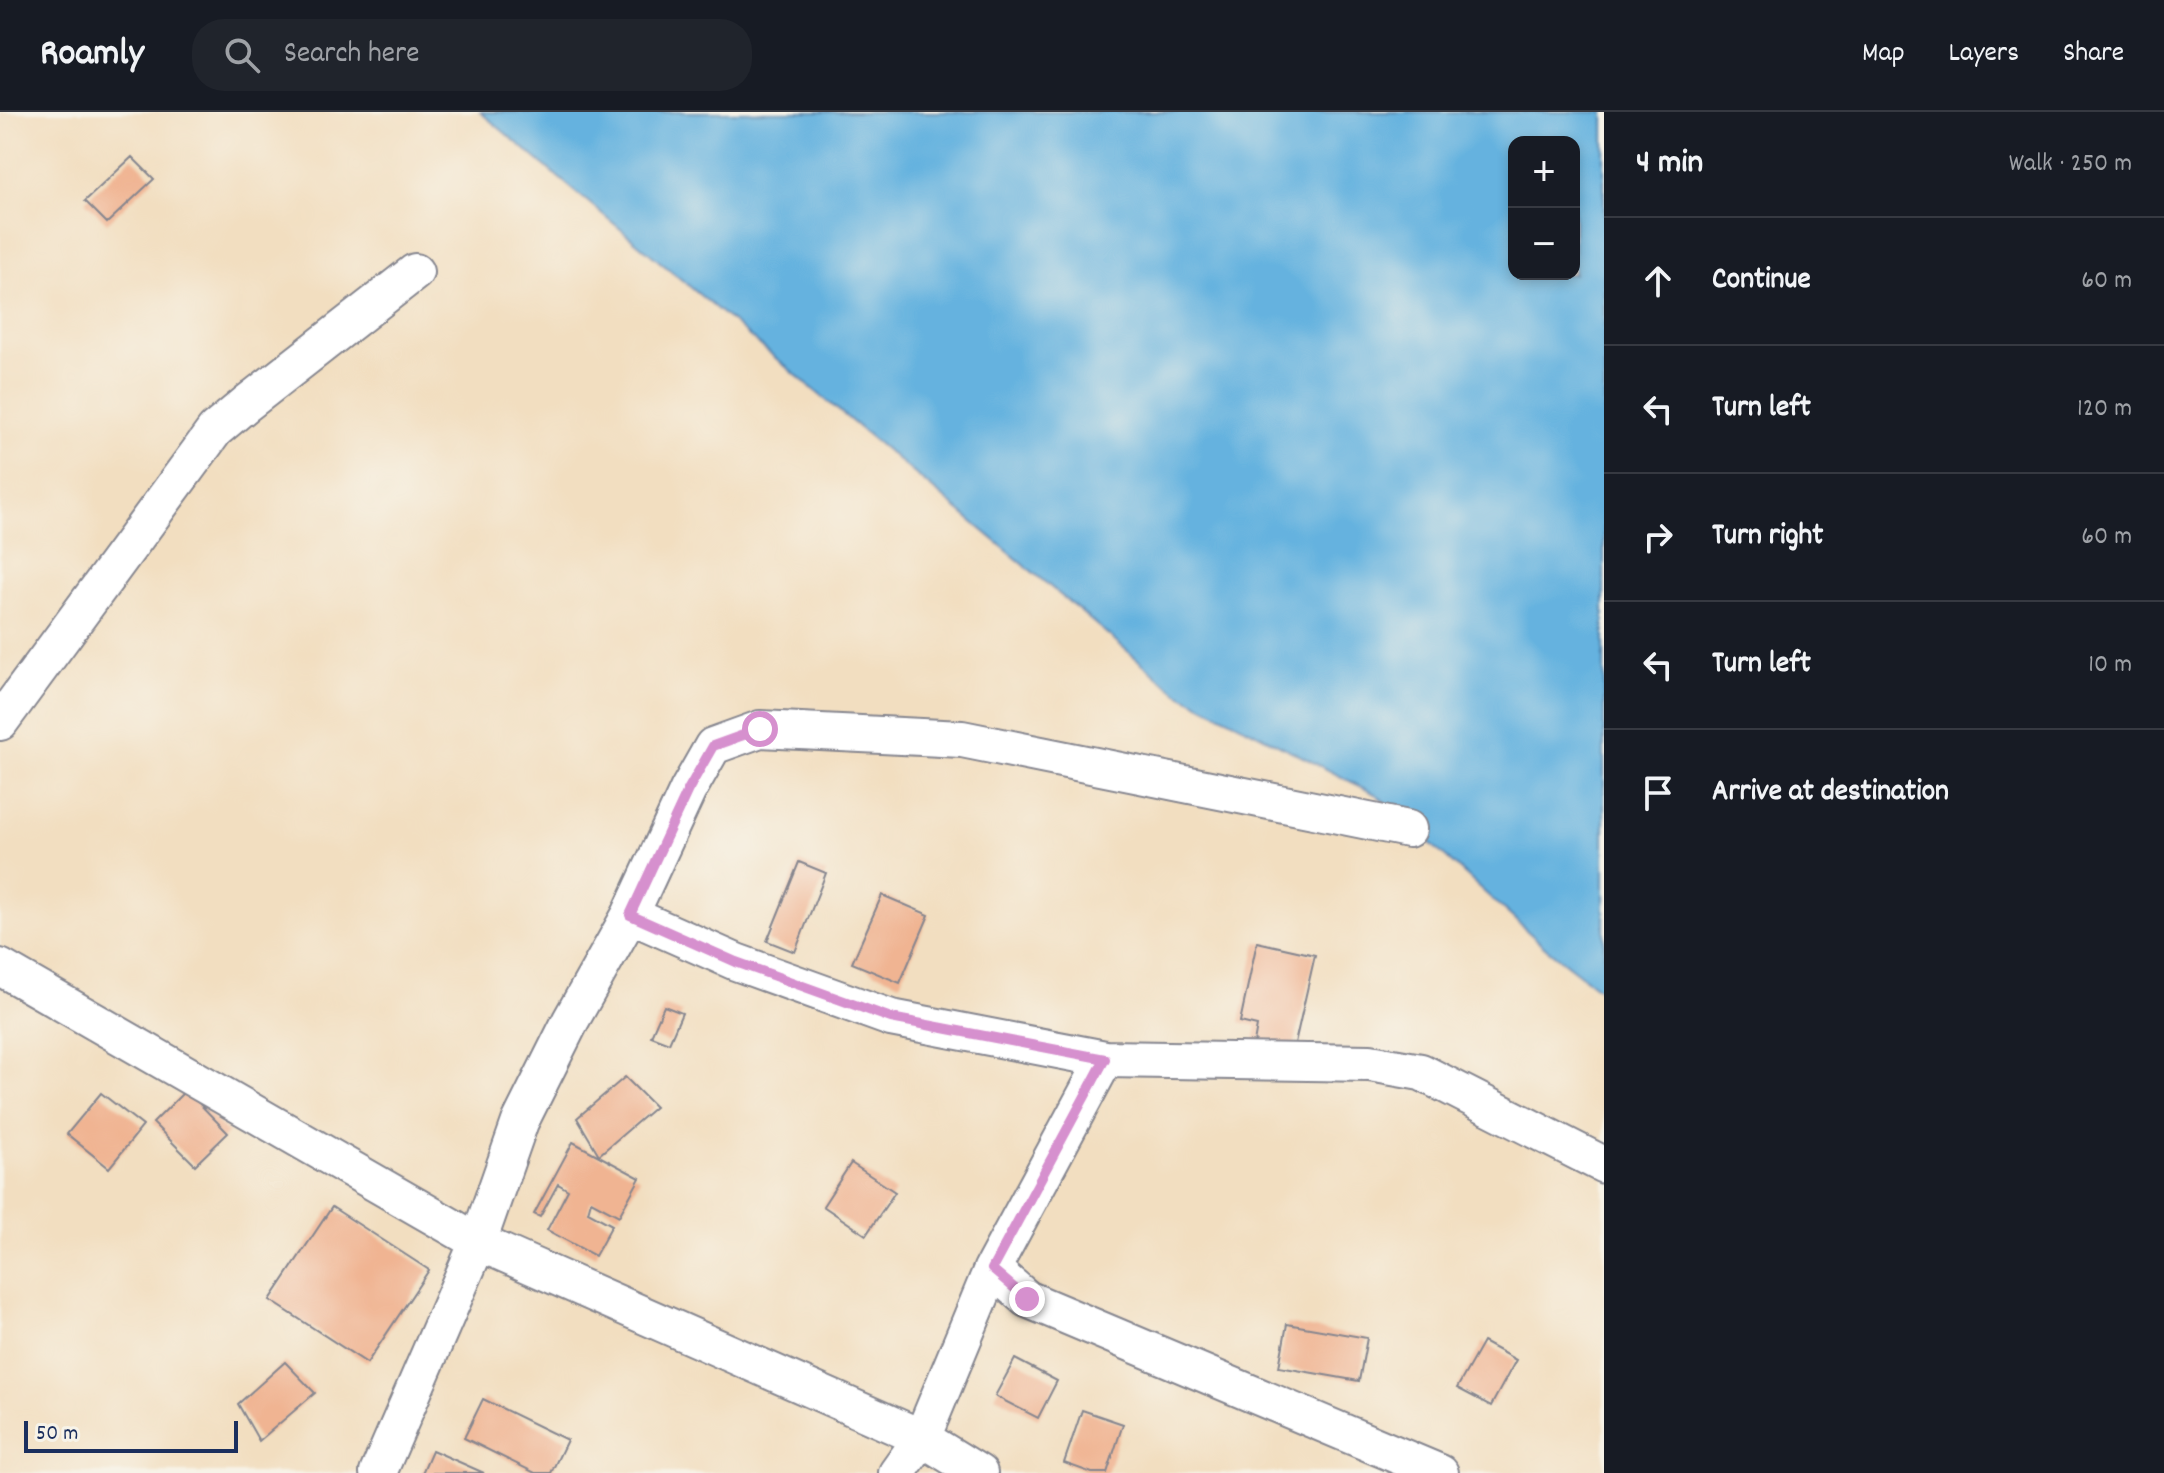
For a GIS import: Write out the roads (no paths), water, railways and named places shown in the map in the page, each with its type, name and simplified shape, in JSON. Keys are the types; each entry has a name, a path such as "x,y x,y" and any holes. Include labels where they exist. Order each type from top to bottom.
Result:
{"street":[{"path":"0,722 215,430 415,272"},
{"path":"378,1473 478,1242 520,1122 571,1020 630,915 688,790 713,746 760,729 962,739 1408,829"},
{"path":"630,915 736,962 891,1018 1105,1059 1370,1063 1421,1072 1604,1165"},
{"path":"0,967 478,1242 922,1438 979,1473"},
{"path":"897,1473 922,1438 992,1269 1105,1059"},
{"path":"992,1269 1027,1299 1440,1473"}],"water":[{"path":"480,112 1604,112 1604,993 1545,947 1377,795 1178,693"}]}
